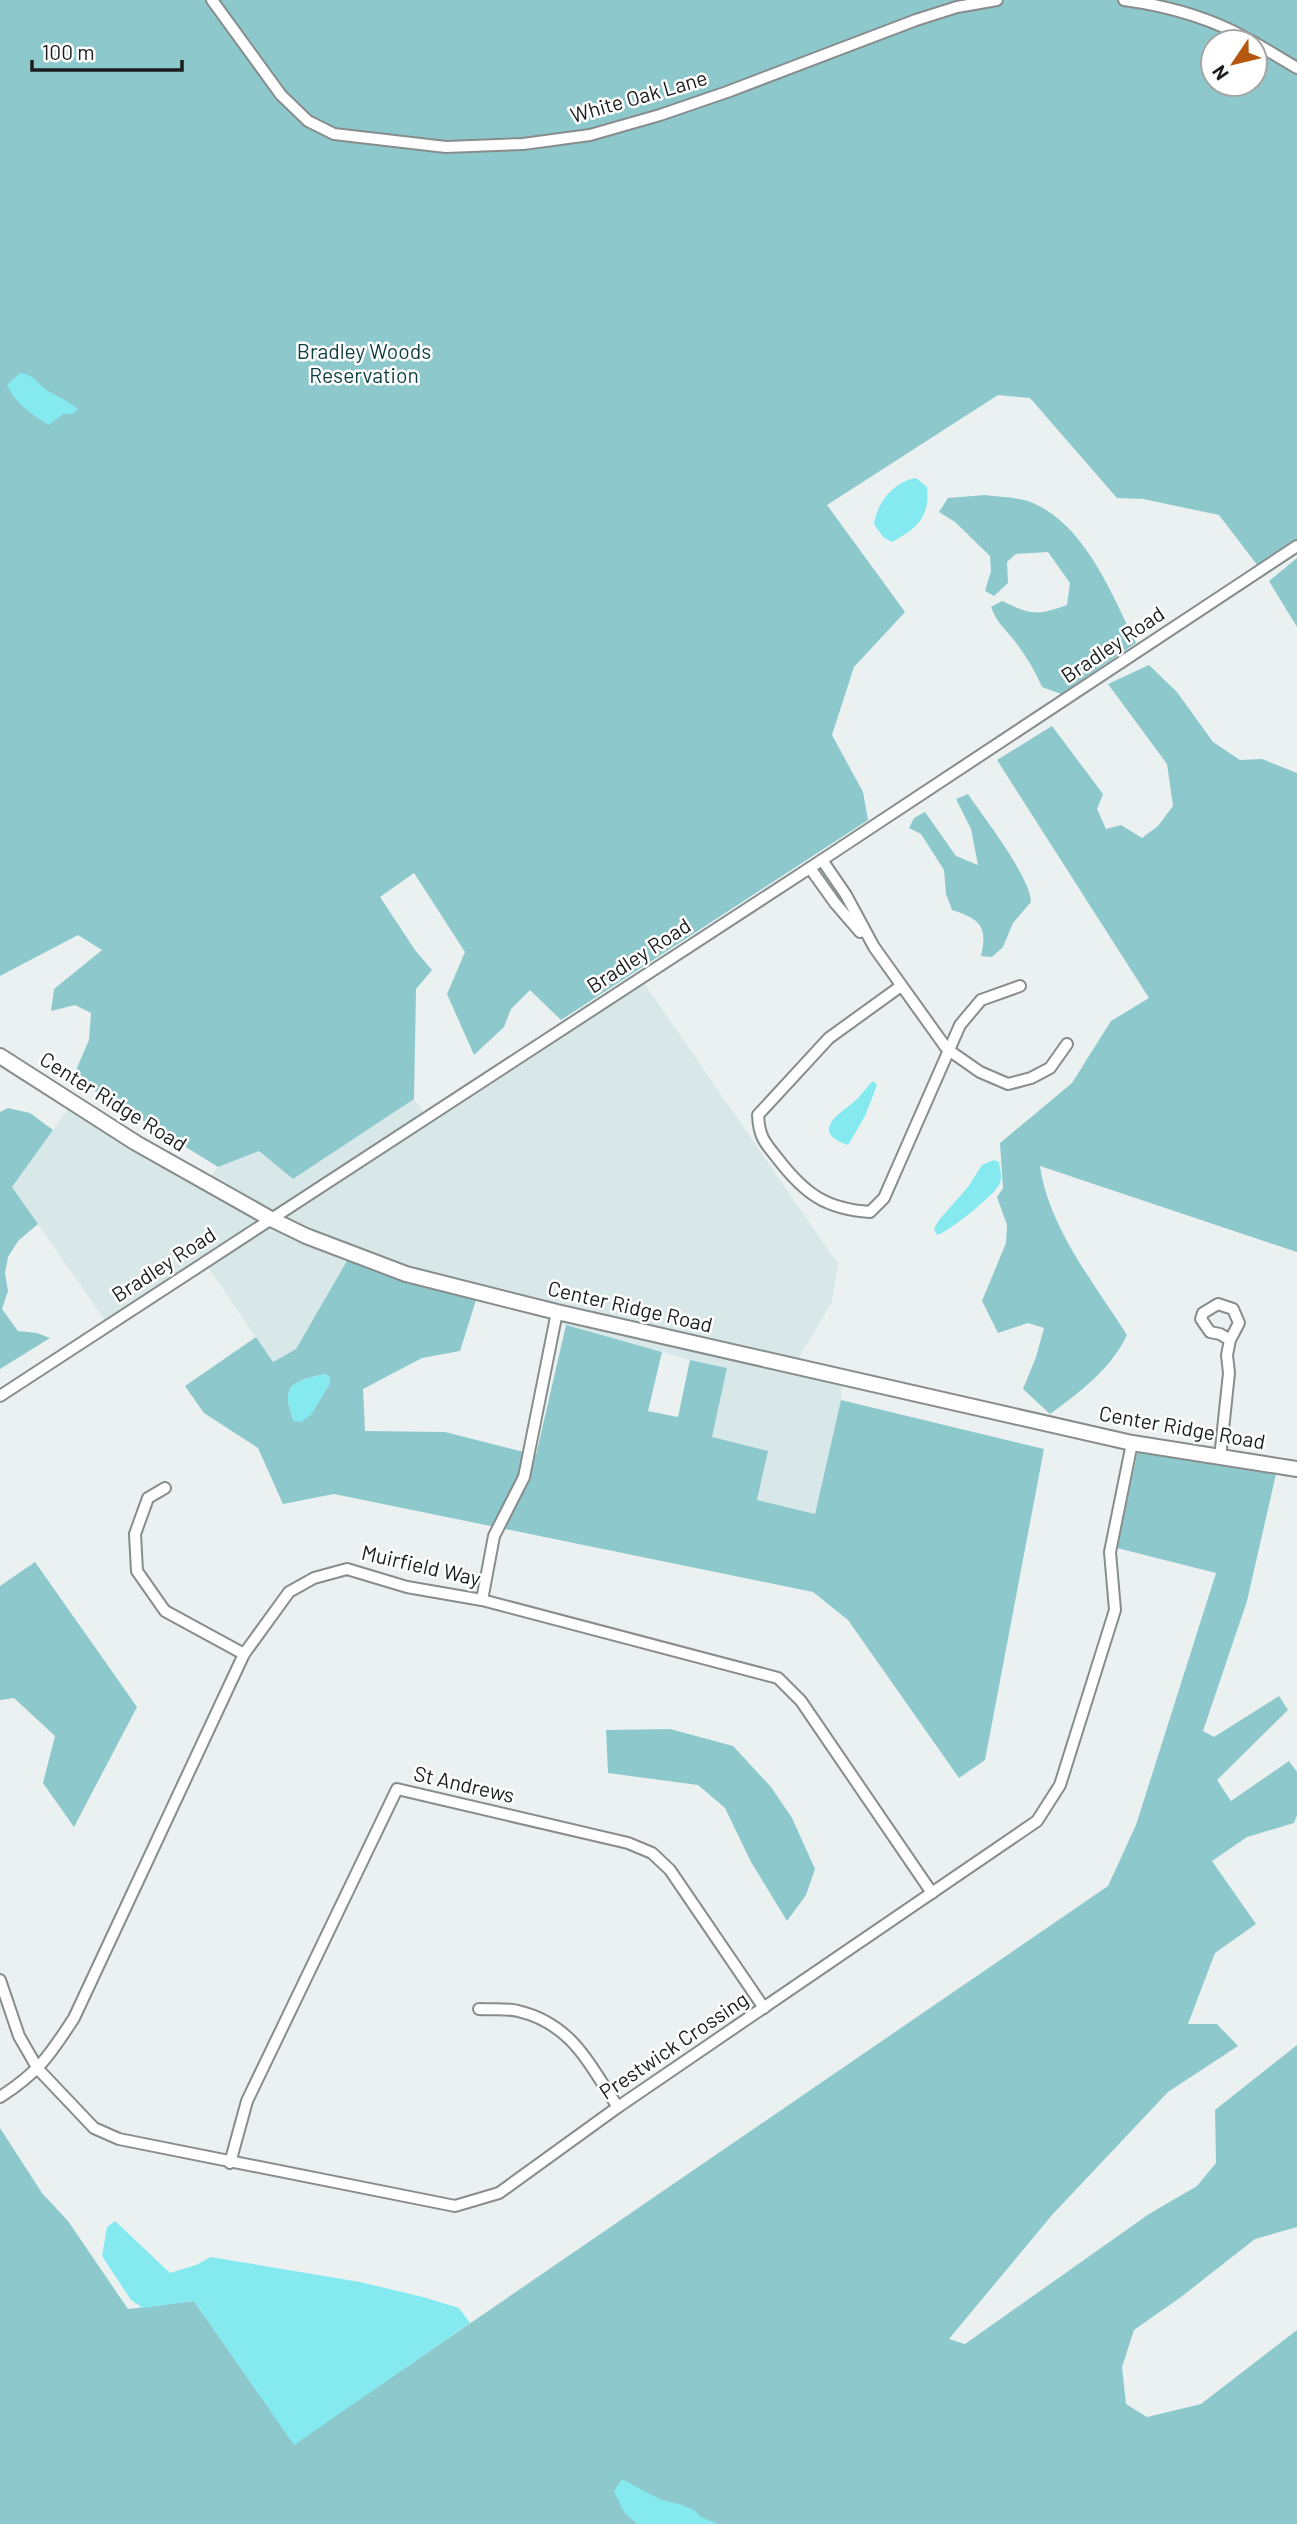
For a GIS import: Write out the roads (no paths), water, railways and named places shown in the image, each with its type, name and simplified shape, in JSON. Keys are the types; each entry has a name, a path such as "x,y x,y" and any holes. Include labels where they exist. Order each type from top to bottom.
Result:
{"main road":[{"name":"Center Ridge Road","path":"0,1056 136,1143 271,1219 306,1236 395,1270 557,1312 1132,1443 1297,1469"}],"street":[{"name":"White Oak Lane","path":"212,0 281,95 308,121 334,134 446,147 523,144 590,135 727,92 916,20 957,7 997,0"},
{"path":"1124,0 1188,14 1225,28"},
{"path":"1269,52 1297,68"},
{"name":"Bradley Road","path":"0,1396 810,868 1297,546"},
{"path":"822,860 846,895 874,947 947,1049 980,1072 1008,1084 1031,1078 1050,1068 1067,1044"},
{"path":"810,868 835,903 874,947"},
{"path":"901,986 829,1038 758,1115 761,1137 794,1180 824,1202 849,1211 870,1212 878,1207 960,1025 981,1000 1020,986"},
{"path":"482,1600 494,1536 524,1477 557,1312"},
{"path":"1220,1458 1230,1339"},
{"name":"Prestwick Crossing","path":"0,1980 19,2036 38,2069 94,2128 119,2139 455,2206 499,2193 618,2107 1037,1821 1060,1785 1115,1610 1110,1552 1132,1443"},
{"path":"165,1488 148,1499 135,1534 137,1571 165,1611 244,1654"},
{"name":"Muirfield Way","path":"0,2097 38,2069 50,2056 74,2018 244,1654 289,1592 314,1578 347,1569 407,1587 482,1600 778,1678 801,1701 932,1894"},
{"name":"St Andrews","path":"230,2163 247,2101 397,1789 628,1843 652,1853 670,1870 764,2008"},
{"path":"479,2009 516,2010 547,2020 572,2039 618,2107"}],"park label":[{"name":"Bradley Woods Reservation","path":"364,364"}]}
